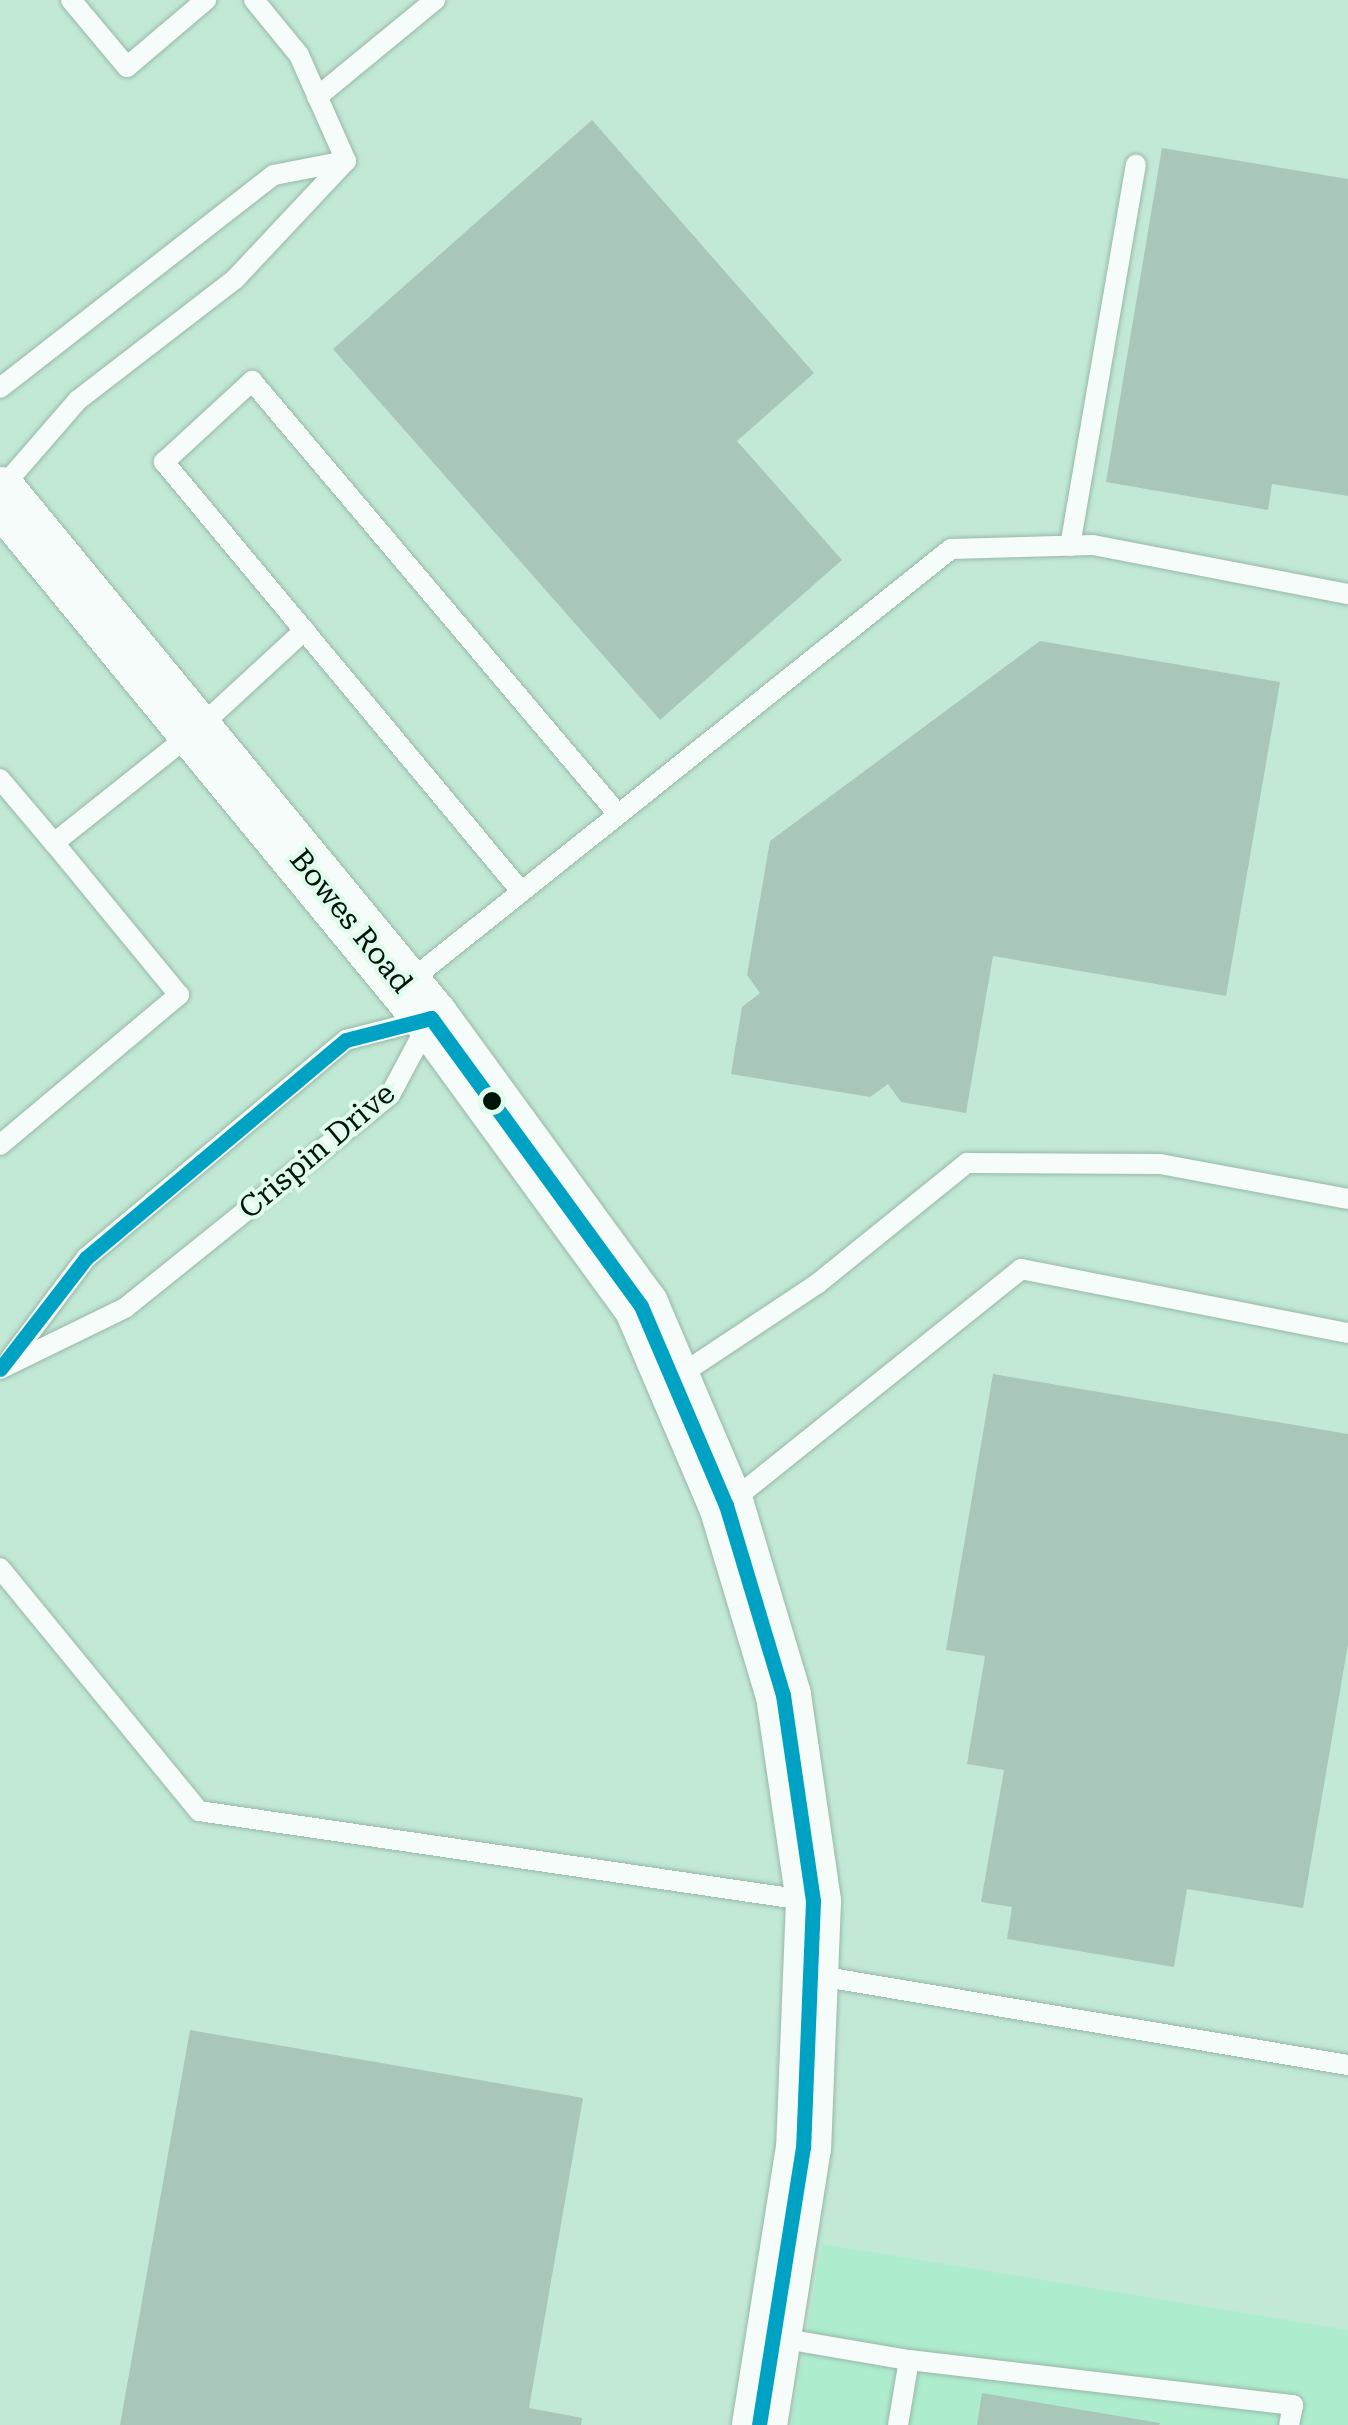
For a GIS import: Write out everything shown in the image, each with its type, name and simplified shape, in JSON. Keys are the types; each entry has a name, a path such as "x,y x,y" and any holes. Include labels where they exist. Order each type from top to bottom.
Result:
{"main road":[{"name":"Bowes Road","path":"0,492 418,1001 641,1306 726,1505 783,1695 813,1901 803,2146 759,2425"}],"lane":[{"path":"71,0 127,67 206,0"},
{"path":"254,0 299,55 346,161"},
{"path":"317,96 435,0"},
{"path":"0,388 274,175 346,161"},
{"path":"0,492 78,400 235,279 346,161"},
{"path":"1070,546 1136,165"},
{"path":"520,890 164,462 252,381 617,813"},
{"path":"418,1001 520,890 951,549 1070,546 1348,594"},
{"path":"54,843 195,732 306,630"},
{"path":"0,778 179,996 0,1145"},
{"name":"Crispin Drive","path":"3,1367 125,1308 390,1096 418,1001"},
{"name":"Crispin Drive","path":"3,1367 86,1258 346,1040 418,1001"},
{"path":"673,1380 817,1284 967,1164 1160,1164 1348,1199"},
{"path":"726,1505 1021,1269 1348,1334"},
{"path":"0,1568 199,1811 813,1901"},
{"path":"812,1975 1348,2065"},
{"path":"774,2337 908,2360 1292,2405 1289,2425"},
{"path":"898,2425 908,2360"}],"shaded area":[{"path":"822,2244 1348,2330 1348,2425 791,2425"}],"building":[{"path":"592,120 814,373 737,441 842,560 660,720 333,349"},
{"path":"1162,148 1348,179 1348,496 1272,484 1268,510 1106,482"},
{"path":"1040,641 1280,682 1226,996 993,956 966,1113 901,1102 888,1084 870,1097 731,1074 742,1007 760,993 747,975 770,841"},
{"path":"993,1374 1348,1434 1348,1644 1303,1908 1187,1889 1174,1967 1007,1939 1012,1907 981,1902 1004,1770 967,1764 985,1656 946,1650"},
{"path":"190,2030 583,2098 529,2408 582,2418 581,2425 120,2425"},
{"path":"982,2393 1160,2423 977,2425"}],"transit line":[{"path":"0,1369 86,1258 346,1040 431,1018 641,1306 726,1505 783,1695 813,1901 803,2147 759,2425"}]}
